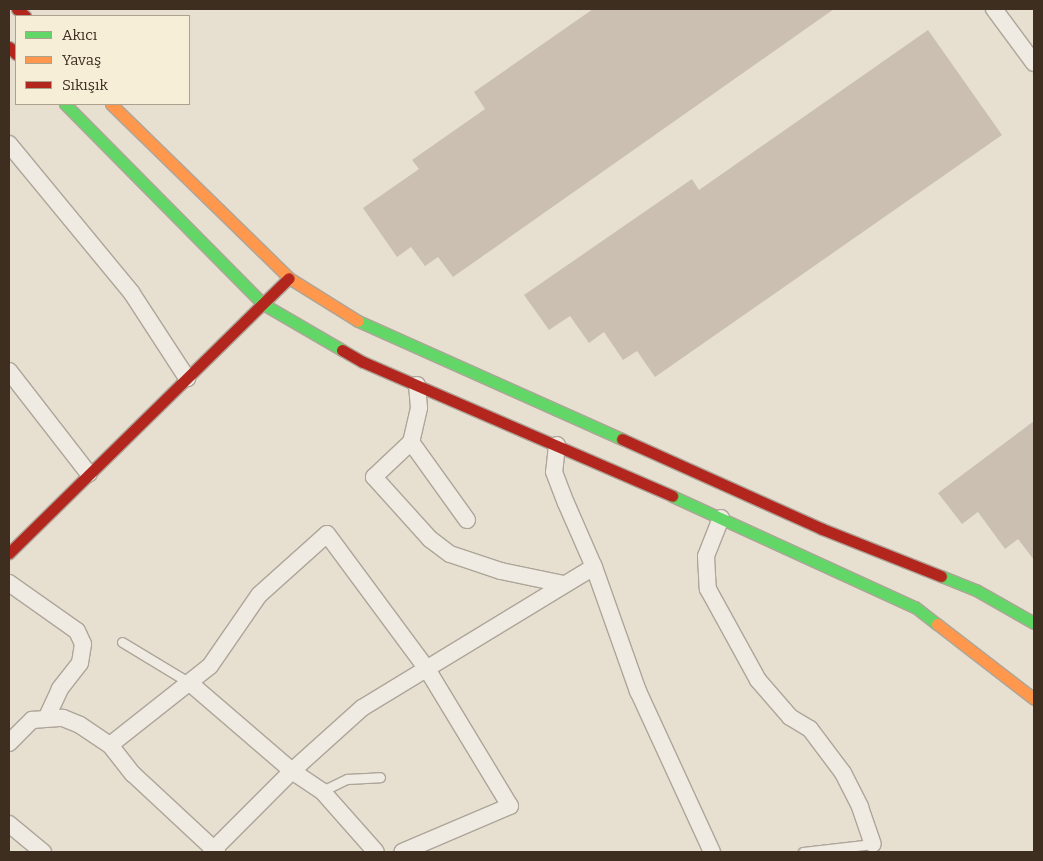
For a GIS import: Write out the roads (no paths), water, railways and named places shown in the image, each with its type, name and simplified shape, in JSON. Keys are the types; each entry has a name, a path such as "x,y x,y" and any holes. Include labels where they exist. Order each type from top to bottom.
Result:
{"main road":[{"path":"66,105 263,304 363,362 557,445 915,607 1034,699"},
{"path":"112,105 289,278 362,323 822,529 976,590 1034,623"},
{"path":"9,553 289,278"}],"street":[{"path":"994,9 1028,43 1034,63"},
{"path":"9,144 131,292 187,378"},
{"path":"9,371 89,474"},
{"path":"417,386 419,408 411,442 374,477 430,539 450,554 501,571 563,584"},
{"path":"411,442 467,520"},
{"path":"557,445 554,472 594,568 638,691 712,852"},
{"path":"721,518 706,556 708,589 758,680 790,718 810,729 843,774 860,807 873,844"},
{"path":"110,745 191,684 210,666 259,595 327,534 427,669 510,806 402,852"},
{"path":"9,743 32,720 47,717 80,725 110,745 133,774 214,851 292,771 362,708 563,584 594,568"},
{"path":"9,583 77,631 83,644 80,663 60,689 47,717"},
{"path":"191,684 292,771 322,791 376,852"},
{"path":"9,824 43,852"}],"lane":[{"path":"122,642 191,684"},
{"path":"322,791 347,779 380,777"},
{"path":"803,852 873,844"}]}
